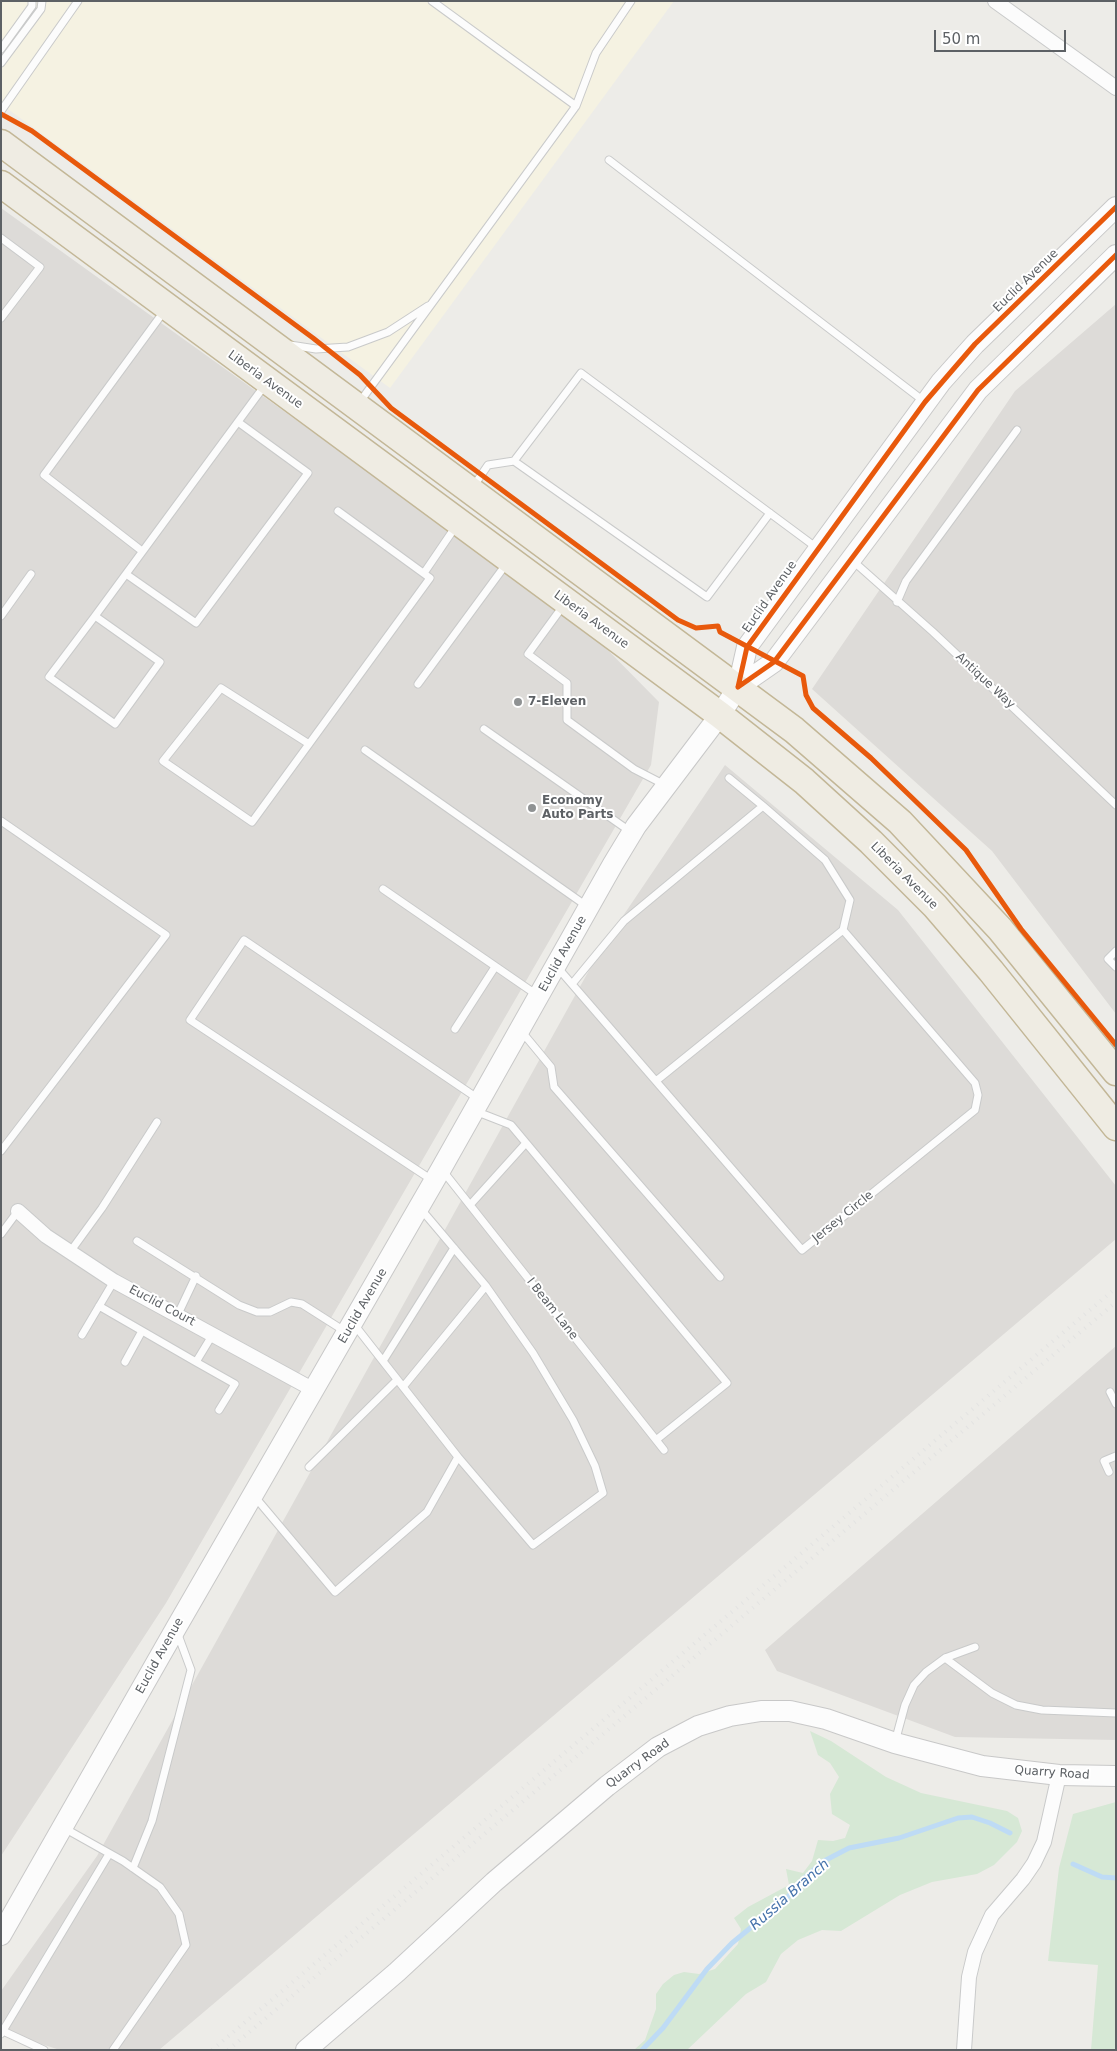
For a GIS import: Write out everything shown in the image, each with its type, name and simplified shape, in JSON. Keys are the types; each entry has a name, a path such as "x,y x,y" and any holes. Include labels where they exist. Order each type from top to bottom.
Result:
{"highway":[{"path":"1,143 738,686 794,730 900,822 1000,929 1116,1072"},
{"name":"Liberia Avenue","path":"1,184 720,714 811,787 871,842 935,906 991,971 1116,1127"}],"street":[{"path":"995,1 1116,88"},
{"name":"Euclid Avenue","path":"1,1935 438,1175 632,833 720,714 738,686 747,646 925,402 975,344 1116,207"},
{"name":"Euclid Avenue","path":"738,686 774,662 978,390 1116,255"},
{"name":"Euclid Court","path":"18,1211 46,1236 114,1281 178,1314 314,1390"},
{"name":"Quarry Road","path":"306,2050 397,1972 494,1882 607,1786 658,1747 679,1734 730,1716 761,1711 790,1711 826,1719 895,1742 982,1766 1059,1775 1116,1776"},
{"path":"964,2050 969,1977 975,1952 992,1915 1023,1879 1044,1842 1059,1775"}],"lane":[{"path":"1,49 32,6 32,1"},
{"path":"1,63 41,9 42,1"},
{"path":"1,111 78,1"},
{"path":"432,1 576,106"},
{"path":"357,406 576,106 596,53 631,1"},
{"path":"609,160 925,402"},
{"path":"1,238 40,267 1,318"},
{"path":"271,342 316,349 348,346 388,332 435,301"},
{"path":"142,551 44,475 167,307"},
{"path":"471,490 488,466 514,461 581,373 818,548"},
{"path":"95,616 160,662 115,724 49,677 267,381"},
{"path":"126,574 196,623 308,473 238,422"},
{"path":"898,602 906,581 1017,430"},
{"path":"514,461 707,597 770,513"},
{"path":"308,744 221,688 163,761 252,822 430,578 338,511"},
{"path":"424,573 459,522"},
{"path":"418,684 509,559"},
{"name":"Antique Way","path":"851,559 940,639 1116,805"},
{"path":"1,616 31,574"},
{"path":"566,602 528,654 567,683 567,720 634,769 666,786"},
{"path":"484,729 632,833"},
{"path":"365,750 589,907"},
{"path":"656,1081 843,930 850,900 825,860 729,778"},
{"path":"572,984 624,921 763,806"},
{"path":"1,821 166,935 1,1151"},
{"path":"383,889 539,996"},
{"name":"Jersey Circle","path":"556,966 802,1250 975,1110 978,1095 975,1083 843,930"},
{"name":"I Beam Lane","path":"478,1105 244,940 190,1020 438,1175 470,1205 664,1450"},
{"path":"1116,951 1108,960 1116,967"},
{"path":"455,1029 496,966"},
{"path":"520,1030 551,1067 554,1087 720,1277"},
{"path":"478,1105 511,1126 727,1382 656,1440"},
{"path":"70,1252 102,1208 157,1122"},
{"path":"470,1205 526,1143"},
{"path":"137,1241 196,1276 239,1305 257,1312 270,1312 291,1302 302,1304 350,1328 383,1361 458,1457 533,1545 603,1494 595,1466 573,1420 534,1353 486,1286 419,1207"},
{"path":"1,1234 18,1211"},
{"path":"383,1361 454,1248"},
{"path":"178,1314 196,1276"},
{"path":"82,1334 114,1281"},
{"path":"403,1387 486,1286"},
{"path":"99,1306 235,1384 219,1410"},
{"path":"125,1362 142,1331"},
{"path":"196,1362 213,1334"},
{"path":"309,1467 398,1380"},
{"path":"1110,1392 1116,1404"},
{"path":"1109,1472 1104,1460 1116,1456"},
{"path":"253,1495 335,1592 428,1512 458,1457"},
{"path":"133,1868 152,1822 191,1670 176,1628"},
{"path":"895,1742 905,1705 914,1685 926,1672 945,1658 975,1647"},
{"path":"945,1658 992,1692 1016,1705 1042,1710 1116,1714"},
{"path":"64,1828 133,1868 160,1887 179,1914 186,1945 113,2050"},
{"path":"44,2050 2,2032 109,1854"}],"shaded area":[{"path":"1,1 674,1 390,388 1,104"},
{"path":"1,208 586,628 659,702 651,765 166,1603 1,1856"},
{"path":"1116,304 1116,1014 992,851 812,689 1015,391"},
{"path":"725,765 898,910 1116,1186 1116,1239 159,2050 60,2050 1,2031 1,1991 97,1856 602,947"},
{"path":"1116,1346 1116,1740 955,1737 777,1671 765,1650"}],"green space":[{"path":"810,1731 831,1741 886,1777 921,1793 1007,1811 1018,1818 1022,1831 1017,1842 994,1865 977,1874 932,1882 900,1895 841,1931 822,1930 798,1940 781,1954 766,1982 746,1994 687,2050 634,2050 645,2040 656,2009 656,1994 663,1984 674,1975 684,1972 699,1974 715,1969 738,1944 741,1929 734,1918 748,1907 789,1885 786,1869 803,1873 812,1861 818,1840 833,1841 845,1838 850,1825 832,1814 830,1794 839,1777 830,1763 818,1755"},
{"path":"1116,1802 1116,2050 1091,2050 1098,1965 1048,1961 1059,1868 1073,1814"}],"waterway":[{"name":"Russia Branch","path":"642,2050 663,2028 707,1969 732,1943 787,1898 800,1882 824,1861 849,1848 899,1838 958,1818 972,1817 1010,1833"},
{"name":"Russia Branch","path":"1073,1864 1102,1877 1116,1878"}],"railway":[{"path":"212,2050 1116,1288"},
{"path":"228,2050 1116,1302"}],"cycle path":[{"path":"1,114 32,131 313,338 360,375 391,408 678,620 696,628 718,626 720,632 803,676 806,695 813,708 871,758 966,850 1021,929 1116,1045"},
{"path":"738,687 747,647 925,402 975,344 1116,207"},
{"path":"738,687 774,662 978,390 1116,255"}],"place":[{"name":"7-Eleven","path":"518,702"},
{"name":"Economy Auto Parts","path":"532,808"}]}
